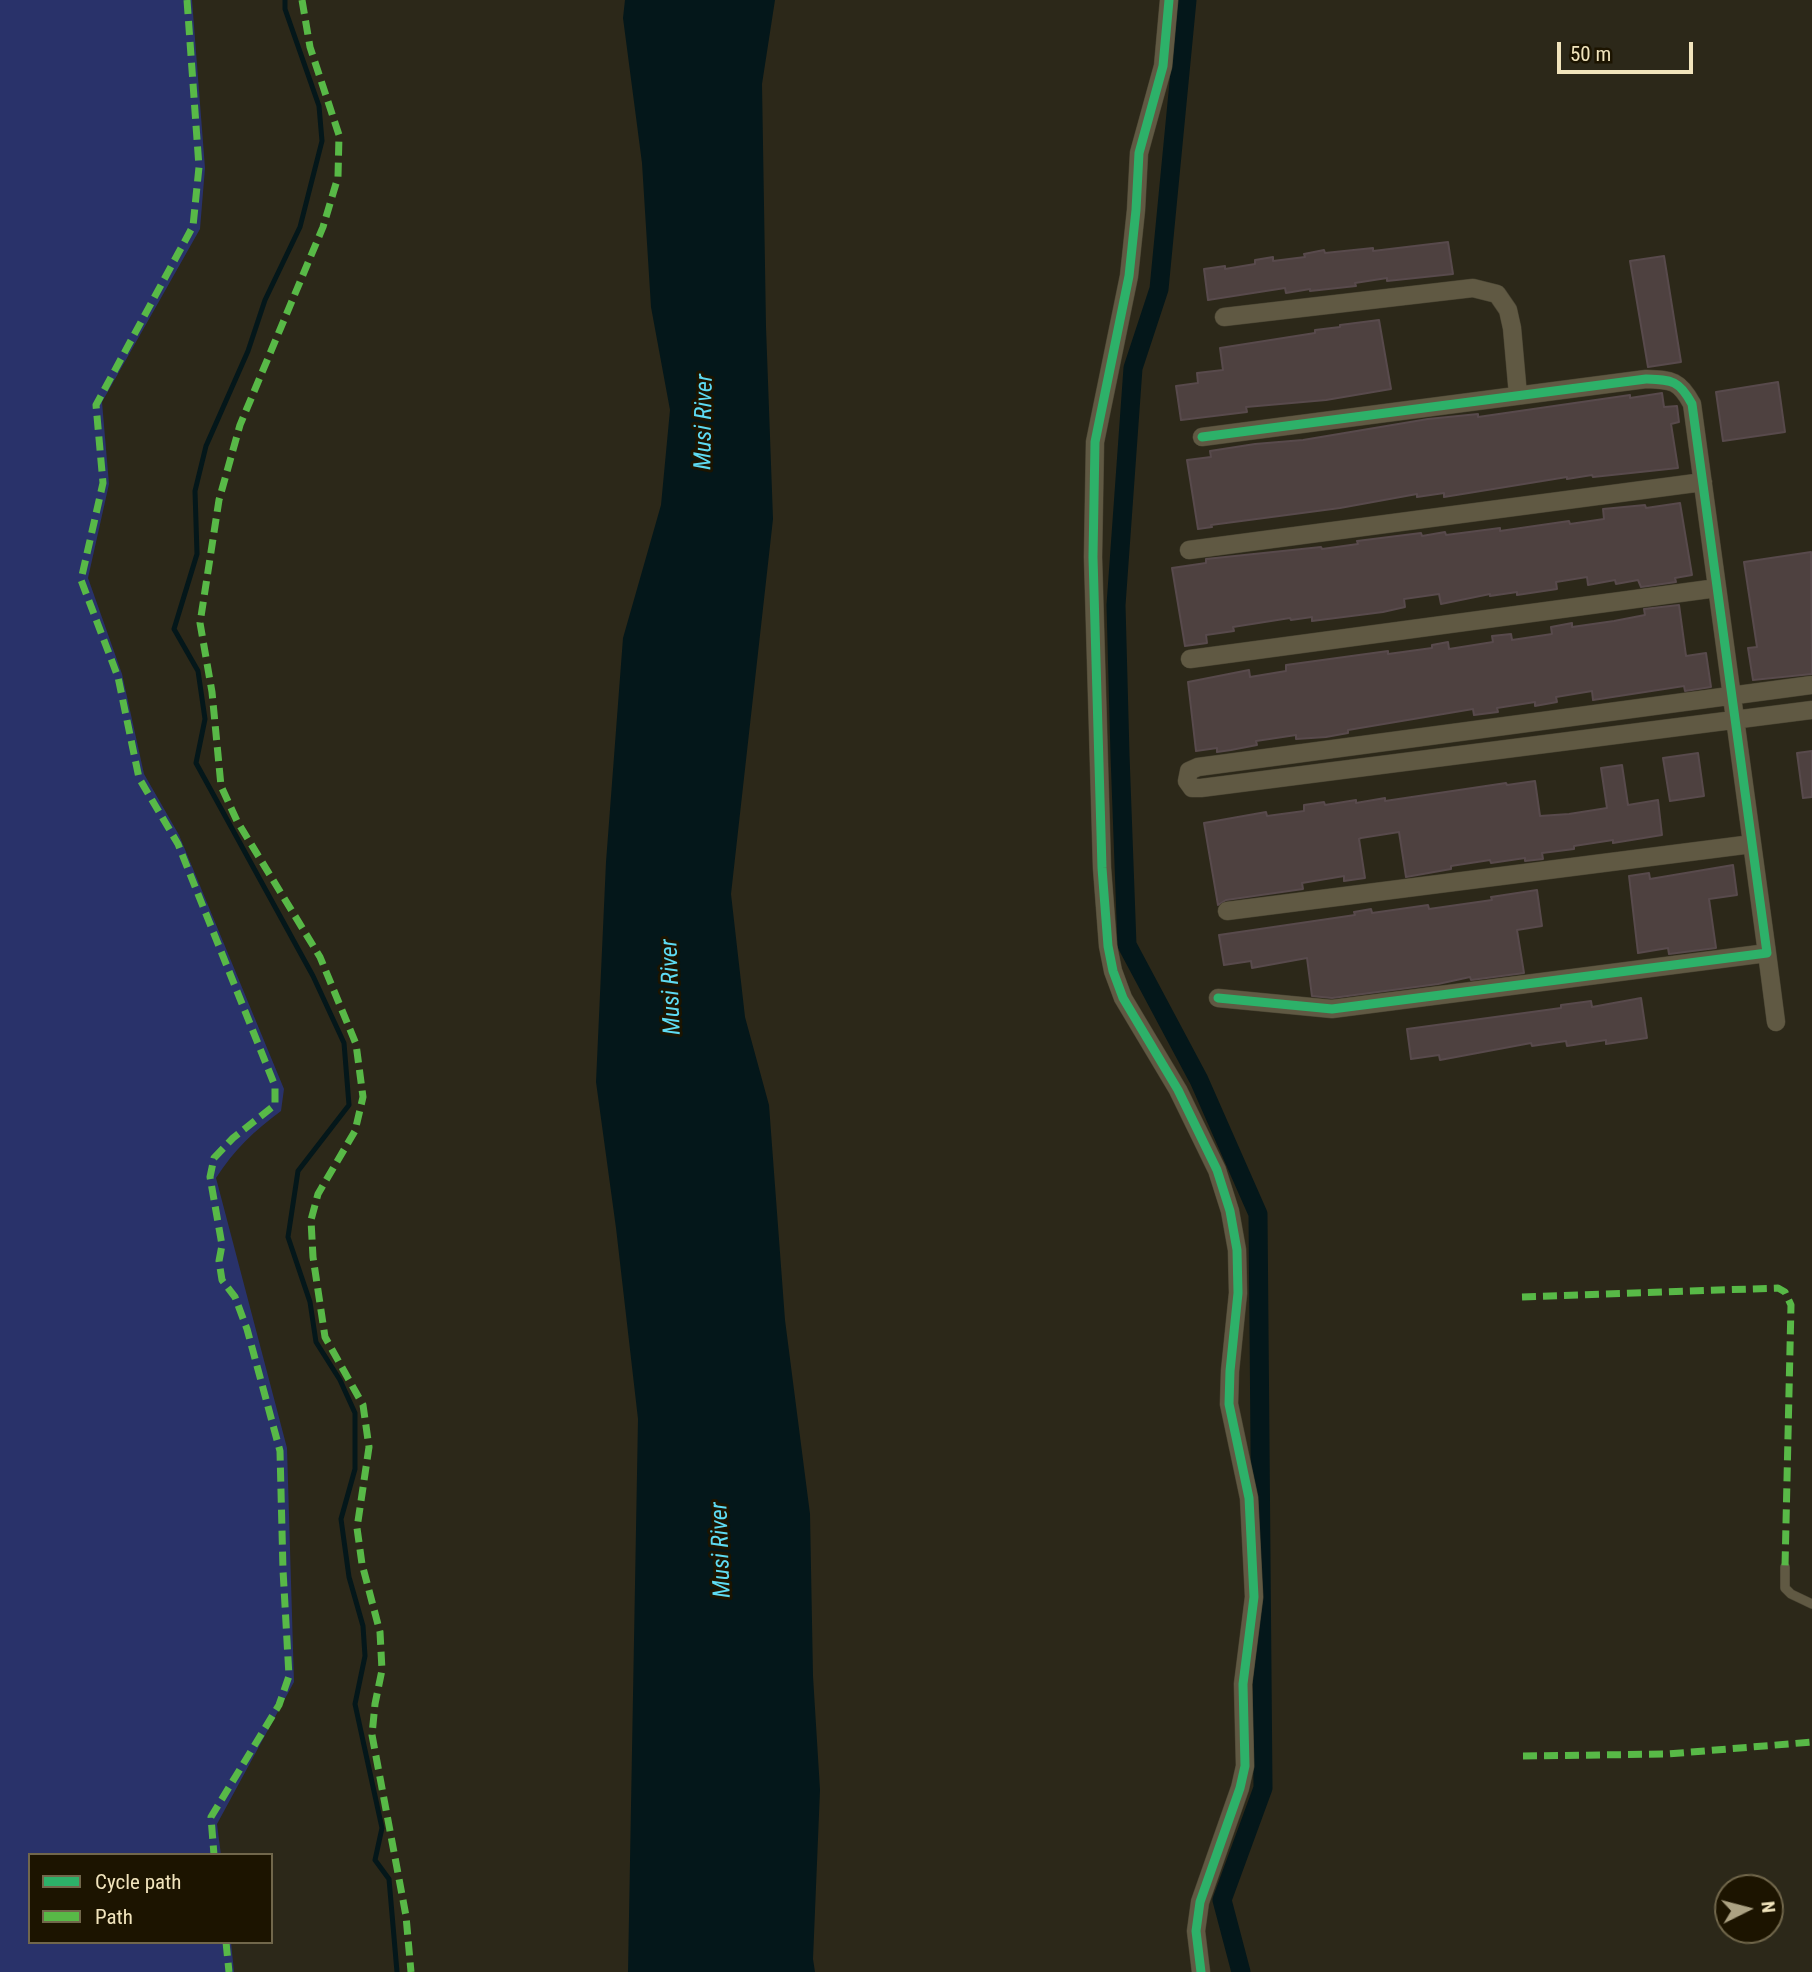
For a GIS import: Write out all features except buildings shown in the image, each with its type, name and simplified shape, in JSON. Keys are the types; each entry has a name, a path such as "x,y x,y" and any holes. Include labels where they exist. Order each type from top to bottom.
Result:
{"street":[{"path":"1169,0 1163,66 1139,153 1129,276 1096,442 1093,557 1104,920 1110,958 1123,998 1178,1090 1217,1170 1230,1211 1237,1250 1238,1293 1229,1404 1249,1498 1254,1597 1243,1685 1245,1766 1240,1788 1199,1902 1196,1931 1202,1972"},
{"path":"1224,317 1474,288 1497,294 1508,310 1510,319 1518,395"},
{"path":"1202,437 1646,379 1670,380 1683,388 1692,404 1776,1022"},
{"path":"1189,550 1703,482"},
{"path":"1190,659 1717,588"},
{"path":"1812,685 1198,767 1189,771 1186,781 1192,788 1201,788 1812,710"},
{"path":"1227,911 1752,844"},
{"path":"1217,998 1332,1009 1767,953"}],"lane":[{"path":"1785,1567 1786,1588 1791,1594 1812,1604"}],"shaded area":[{"path":"0,0 192,0 205,168 200,229 102,402 109,484 88,578 122,674 144,774 179,835 284,1089 281,1111 245,1142 216,1178 287,1448 294,1682 217,1824 221,1853 28,1853 28,1944 231,1944 234,1972 0,1972"}],"water":[{"name":"Musi River","path":"625,0 775,0 762,84 766,327 773,519 731,894 745,1017 769,1105 785,1320 810,1514 813,1676 820,1790 813,1959 815,1972 628,1972 638,1419 596,1082 606,862 623,638 661,505 670,410 651,307 642,163 623,18"}],"waterway":[{"path":"285,0 285,9 319,106 322,141 300,227 265,300 248,351 206,446 195,491 197,554 174,629 198,671 205,719 196,763 313,976 344,1043 349,1105 298,1171 288,1237 310,1302 316,1342 340,1380 355,1413 355,1469 341,1519 349,1577 363,1626 365,1656 355,1704 382,1828 375,1860 389,1879 397,1972"},
{"path":"1187,0 1159,289 1133,368 1116,605 1120,755 1127,945 1199,1080 1258,1214 1263,1788 1222,1900 1241,1972"}],"marked path":[{"path":"187,0 199,167 193,226 96,405 103,483 81,580 118,677 139,778 178,844 275,1086 275,1105 233,1138 214,1158 210,1177 222,1245 219,1261 222,1280 235,1297 247,1329 280,1451 289,1676 279,1705 211,1817 214,1853"},
{"path":"302,0 310,47 339,135 338,177 323,227 240,425 219,500 200,623 212,692 221,786 237,821 320,957 356,1044 363,1097 355,1131 318,1194 311,1220 313,1257 325,1337 363,1405 369,1447 357,1528 362,1564 380,1632 382,1670 372,1735 406,1916 411,1972"},
{"path":"1522,1297 1778,1288 1785,1292 1791,1305 1785,1567"},
{"path":"1523,1756 1668,1754 1812,1742"},
{"path":"226,1944 229,1972"}],"cycle path":[{"path":"1169,0 1163,66 1139,153 1129,276 1095,442 1093,557 1102,868 1108,946 1113,971 1123,998 1178,1090 1217,1170 1230,1211 1237,1250 1238,1293 1229,1404 1249,1498 1254,1597 1243,1684 1245,1766 1240,1788 1200,1902 1196,1931 1201,1972"},
{"path":"1202,437 1646,379 1669,381 1679,386 1692,404 1767,953 1332,1009 1218,998"}]}
